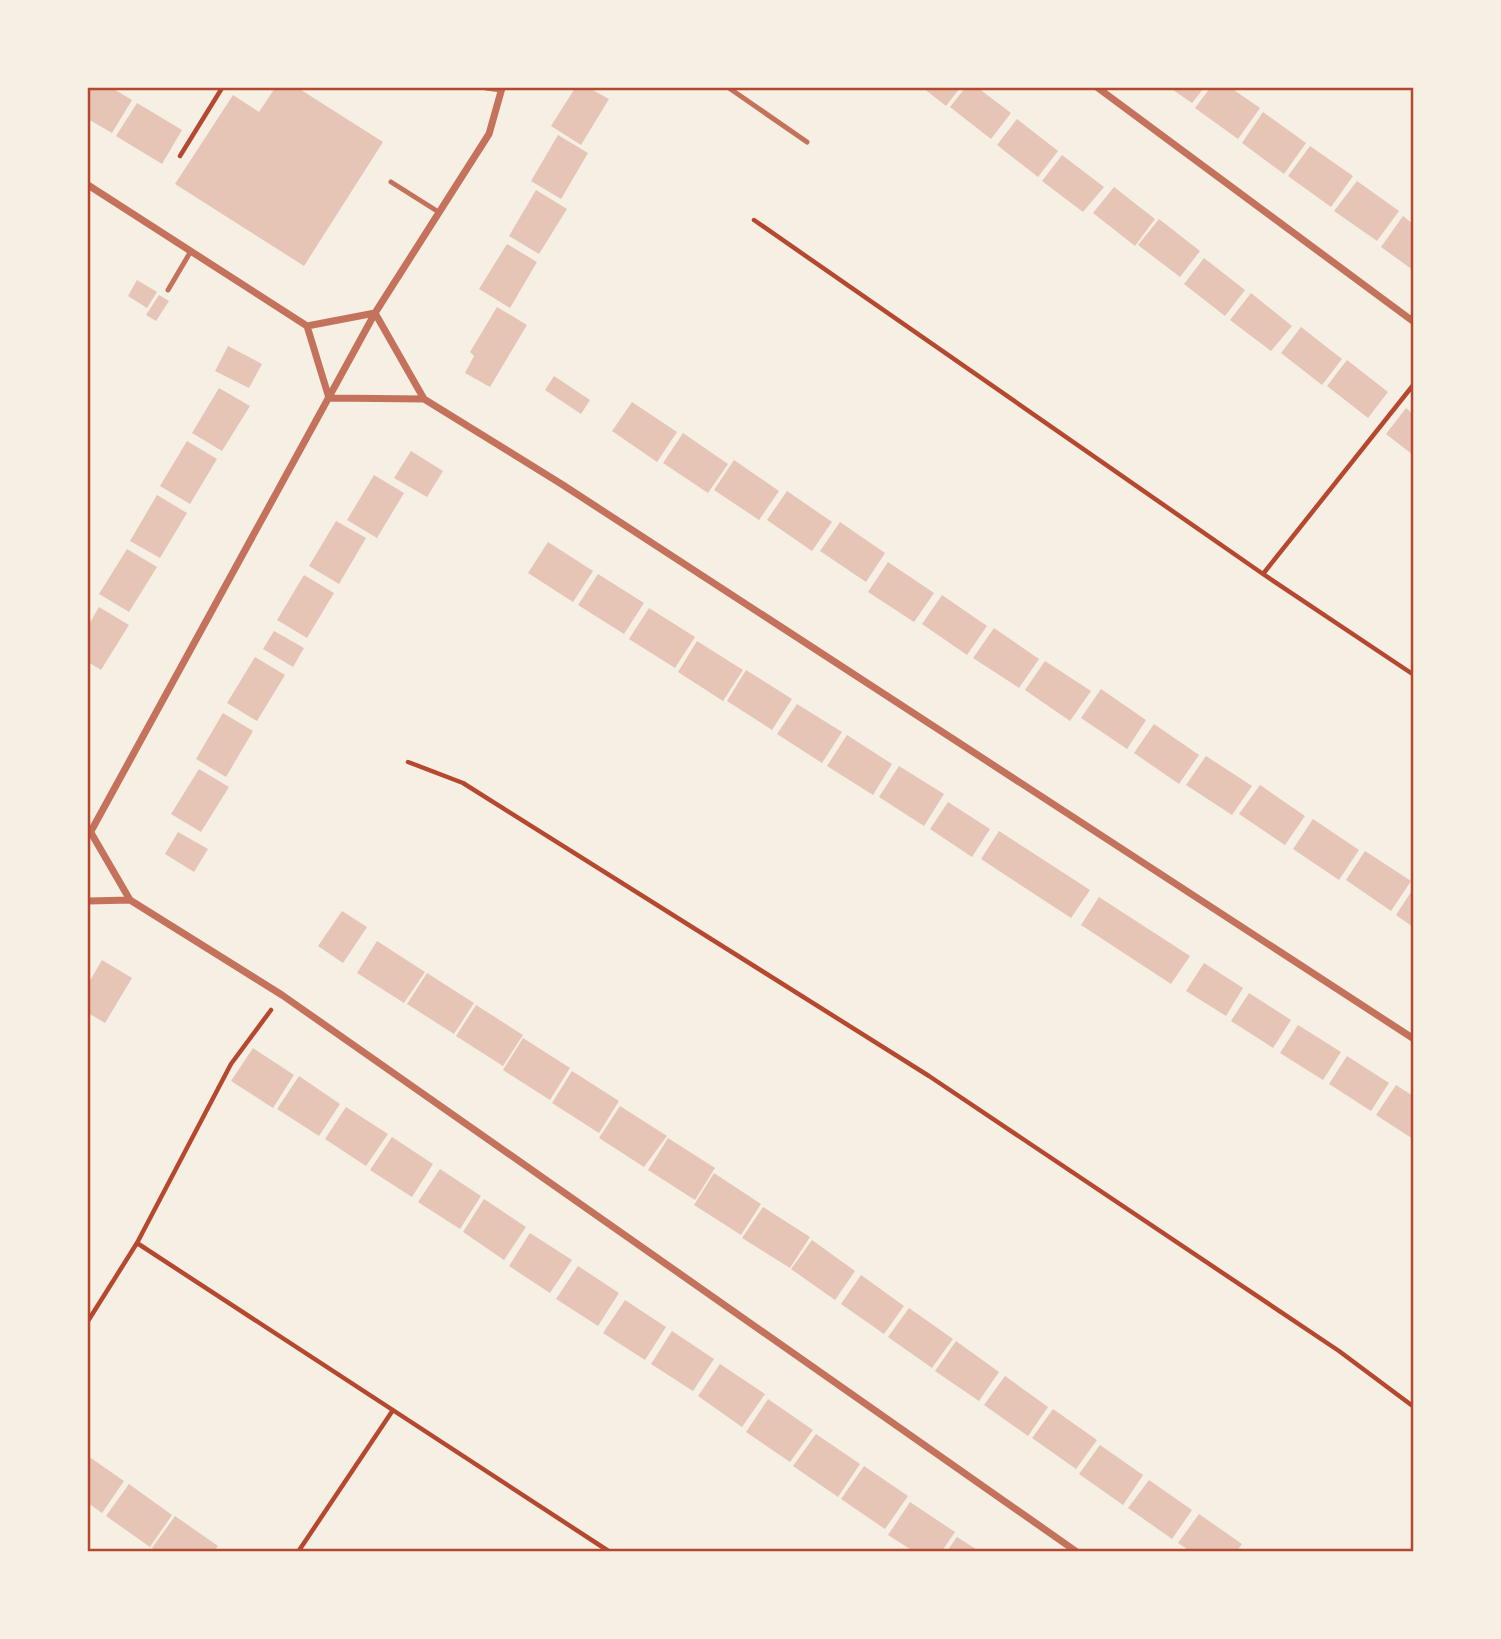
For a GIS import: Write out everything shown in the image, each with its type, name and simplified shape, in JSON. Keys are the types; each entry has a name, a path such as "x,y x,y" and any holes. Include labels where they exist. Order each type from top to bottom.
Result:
{"street":[{"path":"1098,88 1413,322"},
{"path":"502,89 489,134 375,313 88,833 130,900 282,995 1076,1552"},
{"path":"88,185 307,326 329,398"},
{"path":"307,326 375,313"},
{"path":"375,313 424,399 598,507 1413,1039"},
{"path":"329,398 424,399"},
{"path":"88,901 130,900"}],"lane":[{"path":"486,88 502,89"},
{"path":"729,88 807,142"},
{"path":"391,182 438,211"},
{"path":"168,290 191,251"}],"path":[{"path":"180,156 222,88"},
{"path":"754,220 1263,574 1413,675"},
{"path":"1263,574 1413,384"},
{"path":"408,762 463,783 929,1076 1339,1351 1413,1407"},
{"path":"88,1321 137,1243 231,1064 282,995"},
{"path":"137,1243 610,1552"},
{"path":"298,1552 393,1410"}],"building":[{"path":"88,88 112,88 132,100 112,133 88,119"},
{"path":"275,88 298,88 383,142 304,266 175,184 233,95 259,112"},
{"path":"575,88 589,88 609,99 581,145 551,126"},
{"path":"923,88 960,88 946,106"},
{"path":"965,88 978,88 1011,113 991,139 950,107"},
{"path":"1170,88 1204,88 1192,103"},
{"path":"1210,88 1231,88 1260,108 1238,139 1195,108"},
{"path":"137,103 182,130 162,164 116,136"},
{"path":"1263,112 1306,143 1284,174 1242,143"},
{"path":"1017,119 1058,151 1038,177 997,145"},
{"path":"558,135 588,153 561,199 531,181"},
{"path":"1310,146 1353,176 1331,207 1288,176"},
{"path":"1062,155 1104,187 1083,212 1042,181"},
{"path":"1357,181 1399,211 1377,241 1334,211"},
{"path":"1114,187 1155,219 1135,246 1093,213"},
{"path":"536,190 567,209 539,254 509,236"},
{"path":"1403,216 1413,224 1413,270 1381,247"},
{"path":"1159,219 1200,251 1180,277 1138,245"},
{"path":"507,244 537,262 510,308 479,289"},
{"path":"1204,258 1245,290 1225,316 1184,284"},
{"path":"137,280 157,292 147,308 128,296"},
{"path":"1251,293 1292,326 1271,351 1230,320"},
{"path":"159,295 169,301 156,321 146,315"},
{"path":"497,307 527,325 490,387 465,373 474,356 470,352"},
{"path":"1301,327 1342,359 1322,385 1281,353"},
{"path":"228,346 262,364 249,388 215,371"},
{"path":"1347,360 1388,392 1368,418 1327,386"},
{"path":"554,376 590,400 581,414 545,390"},
{"path":"219,388 250,406 222,451 192,433"},
{"path":"632,402 677,432 657,462 612,431"},
{"path":"1406,408 1413,414 1413,455 1386,434"},
{"path":"683,433 728,464 708,493 663,463"},
{"path":"187,441 217,459 190,504 160,486"},
{"path":"411,451 443,471 427,497 394,478"},
{"path":"734,460 779,491 759,520 714,490"},
{"path":"374,475 404,493 377,538 347,520"},
{"path":"787,491 832,522 812,551 767,520"},
{"path":"157,495 187,513 160,558 130,541"},
{"path":"336,521 366,538 339,584 309,566"},
{"path":"840,522 885,553 866,582 820,551"},
{"path":"548,542 593,571 573,602 528,573"},
{"path":"127,549 157,567 129,612 99,594"},
{"path":"888,562 934,593 914,622 868,592"},
{"path":"598,574 644,603 624,634 578,605"},
{"path":"304,575 334,593 307,638 277,620"},
{"path":"942,595 987,626 967,655 922,624"},
{"path":"99,607 129,625 101,670 88,662 88,626"},
{"path":"649,608 695,637 675,668 629,639"},
{"path":"994,628 1039,659 1019,688 973,658"},
{"path":"274,631 304,648 293,667 263,649"},
{"path":"697,641 743,670 723,701 678,672"},
{"path":"255,657 285,675 257,721 227,703"},
{"path":"1045,661 1091,691 1070,721 1025,690"},
{"path":"746,670 792,699 772,730 727,701"},
{"path":"1101,689 1146,720 1127,749 1081,718"},
{"path":"797,704 842,732 822,763 777,734"},
{"path":"223,713 253,731 226,777 196,759"},
{"path":"1154,724 1199,755 1179,784 1134,753"},
{"path":"847,735 892,764 873,795 827,766"},
{"path":"1206,756 1252,786 1232,815 1186,785"},
{"path":"899,766 944,794 924,826 879,797"},
{"path":"199,769 229,787 201,832 171,814"},
{"path":"1260,785 1305,816 1285,845 1239,814"},
{"path":"948,802 990,829 972,857 930,829"},
{"path":"1313,819 1359,850 1339,880 1293,849"},
{"path":"999,831 1090,890 1071,918 981,859"},
{"path":"178,832 208,849 194,872 165,854"},
{"path":"1365,851 1411,881 1391,911 1346,880"},
{"path":"1413,889 1413,927 1396,915"},
{"path":"1099,897 1190,956 1171,984 1081,925"},
{"path":"342,911 367,927 343,963 318,946"},
{"path":"377,941 425,972 404,1003 357,973"},
{"path":"102,960 132,978 105,1023 88,1013 88,984"},
{"path":"1204,963 1243,988 1226,1016 1186,991"},
{"path":"427,973 474,1003 454,1034 407,1004"},
{"path":"1249,993 1291,1020 1273,1048 1231,1021"},
{"path":"476,1005 523,1035 503,1066 456,1036"},
{"path":"1298,1025 1341,1052 1323,1080 1280,1053"},
{"path":"523,1038 570,1068 550,1100 503,1070"},
{"path":"253,1048 294,1075 273,1108 231,1081"},
{"path":"1347,1056 1389,1083 1371,1111 1329,1084"},
{"path":"572,1071 619,1101 599,1133 552,1103"},
{"path":"299,1076 340,1104 319,1136 277,1109"},
{"path":"1396,1085 1413,1096 1413,1139 1376,1115"},
{"path":"620,1106 667,1136 644,1167 599,1138"},
{"path":"346,1107 388,1134 366,1166 325,1139"},
{"path":"392,1137 433,1164 412,1197 370,1170"},
{"path":"668,1138 715,1168 695,1200 648,1170"},
{"path":"440,1169 481,1196 460,1229 418,1202"},
{"path":"714,1173 761,1204 741,1235 694,1205"},
{"path":"484,1199 526,1227 504,1260 463,1232"},
{"path":"763,1207 810,1237 790,1268 742,1238"},
{"path":"530,1233 572,1260 550,1293 509,1266"},
{"path":"812,1240 855,1271 835,1300 791,1269"},
{"path":"578,1266 619,1293 598,1326 556,1299"},
{"path":"861,1275 904,1306 884,1334 841,1304"},
{"path":"625,1300 666,1327 645,1360 603,1333"},
{"path":"909,1308 953,1339 932,1368 888,1337"},
{"path":"672,1331 714,1359 693,1391 651,1364"},
{"path":"956,1341 999,1372 979,1401 935,1371"},
{"path":"720,1364 765,1394 742,1427 698,1396"},
{"path":"1005,1376 1048,1407 1028,1436 984,1405"},
{"path":"768,1399 813,1430 790,1462 746,1432"},
{"path":"1053,1409 1097,1440 1076,1469 1032,1438"},
{"path":"816,1434 860,1464 838,1497 793,1466"},
{"path":"1100,1445 1143,1475 1123,1505 1079,1474"},
{"path":"88,1456 124,1481 102,1513 88,1503"},
{"path":"864,1466 908,1496 885,1529 841,1499"},
{"path":"1149,1480 1192,1510 1172,1539 1128,1508"},
{"path":"129,1484 172,1515 150,1547 106,1516"},
{"path":"910,1502 955,1532 942,1551 913,1551 888,1535"},
{"path":"1199,1514 1242,1544 1237,1551 1190,1551 1178,1543"},
{"path":"175,1516 218,1546 214,1551 157,1551 152,1548"},
{"path":"957,1537 979,1551 947,1551"}]}
